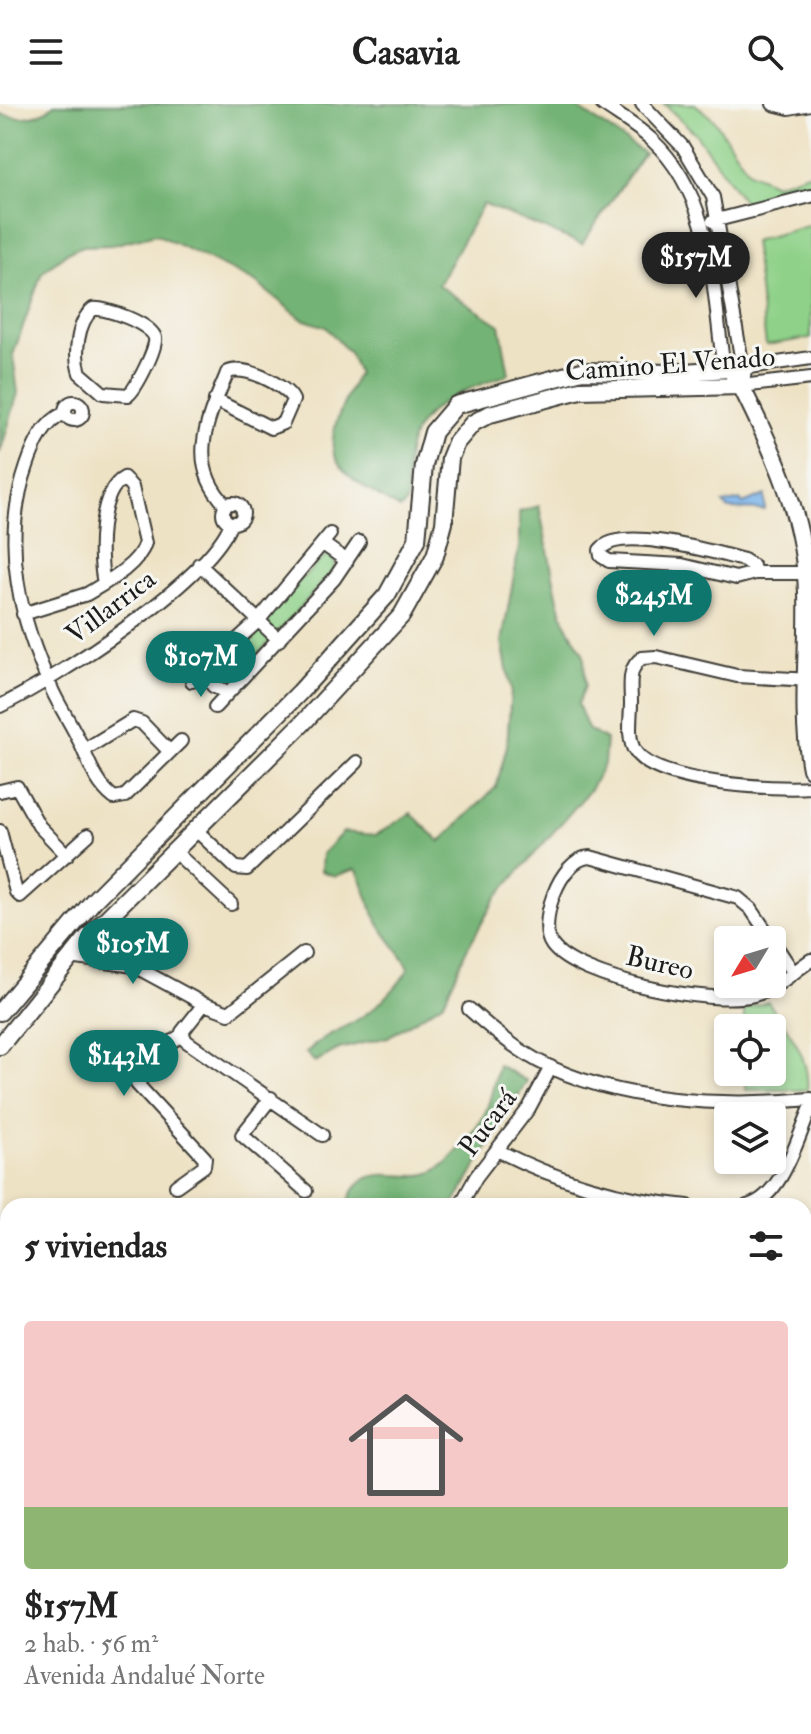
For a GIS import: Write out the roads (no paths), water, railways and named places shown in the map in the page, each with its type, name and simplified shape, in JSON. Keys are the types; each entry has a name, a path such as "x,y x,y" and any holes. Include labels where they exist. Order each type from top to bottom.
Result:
{"street":[{"path":"602,104 640,130 670,160 691,193 703,225 724,369 741,386 783,475 797,521 806,573 808,680 805,720 811,769"},
{"path":"642,104 678,140 699,169 718,218 743,368 741,386"},
{"path":"773,104 789,108 811,104"},
{"path":"703,225 718,218 811,196"},
{"path":"106,309 152,331 155,345 133,391 117,397 95,388 80,373 77,362 81,330 90,311 106,309"},
{"name":"Camino El Venado","path":"0,1012 94,900 300,692 375,610 409,560 419,530 433,432 456,405 582,371 669,373 743,368 811,358"},
{"name":"Villarrica","path":"0,706 48,680 131,624 222,540 231,523 223,514 226,505 212,484 202,443 215,400 227,373 237,369 288,391 293,403 283,423 271,428 215,400"},
{"name":"Camino El Venado","path":"0,1046 70,957 317,708 392,627 427,575 442,531 452,451 473,423 490,414 580,390 741,386 811,378"},
{"path":"95,388 79,404 83,411 79,418 71,419 65,413 43,431 21,486 15,548 23,614 48,680 102,788 118,799 181,741"},
{"path":"23,614 71,601 104,583 144,547 132,487 124,478 113,489 103,523 100,550 104,583"},
{"path":"192,681 258,621 326,539 347,561"},
{"path":"215,707 279,640 347,561 359,542"},
{"path":"755,573 753,566 744,560 672,543 609,543 599,552 609,561 682,565 736,578 755,573 806,573"},
{"path":"199,564 279,640"},
{"path":"808,680 758,680 652,656 642,658 632,672 631,741 637,754 658,766 719,783 759,788 811,787"},
{"path":"204,671 213,686 228,693"},
{"path":"300,692 317,708"},
{"path":"84,750 133,720 142,723 170,752"},
{"path":"196,830 236,868 247,869 357,762"},
{"path":"0,791 17,787 39,826 67,855"},
{"path":"0,831 16,892 20,896 88,835"},
{"path":"174,851 231,904"},
{"name":"Bureo","path":"714,995 666,993 602,973 557,950 548,938 551,905 564,871 576,860 590,857 738,898 751,909 763,926"},
{"path":"70,957 134,966 204,1004 232,1012 277,972 304,953"},
{"name":"Bureo","path":"786,977 811,960"},
{"path":"786,961 793,972"},
{"path":"176,1186 204,1166 205,1158 137,1084 170,1043 183,1034 204,1004"},
{"path":"469,1009 515,1046 551,1067 619,1088 681,1100 732,1103 811,1099"},
{"path":"183,1034 186,1041 322,1135"},
{"name":"Pucará","path":"464,1198 476,1177 529,1108 551,1067"},
{"path":"271,1098 242,1135 306,1191"},
{"path":"763,1198 774,1187 811,1108"},
{"path":"497,1150 539,1170 578,1183 650,1198"}],"water":[{"path":"765,495 765,510 729,509 723,504 740,500 743,504"}]}
